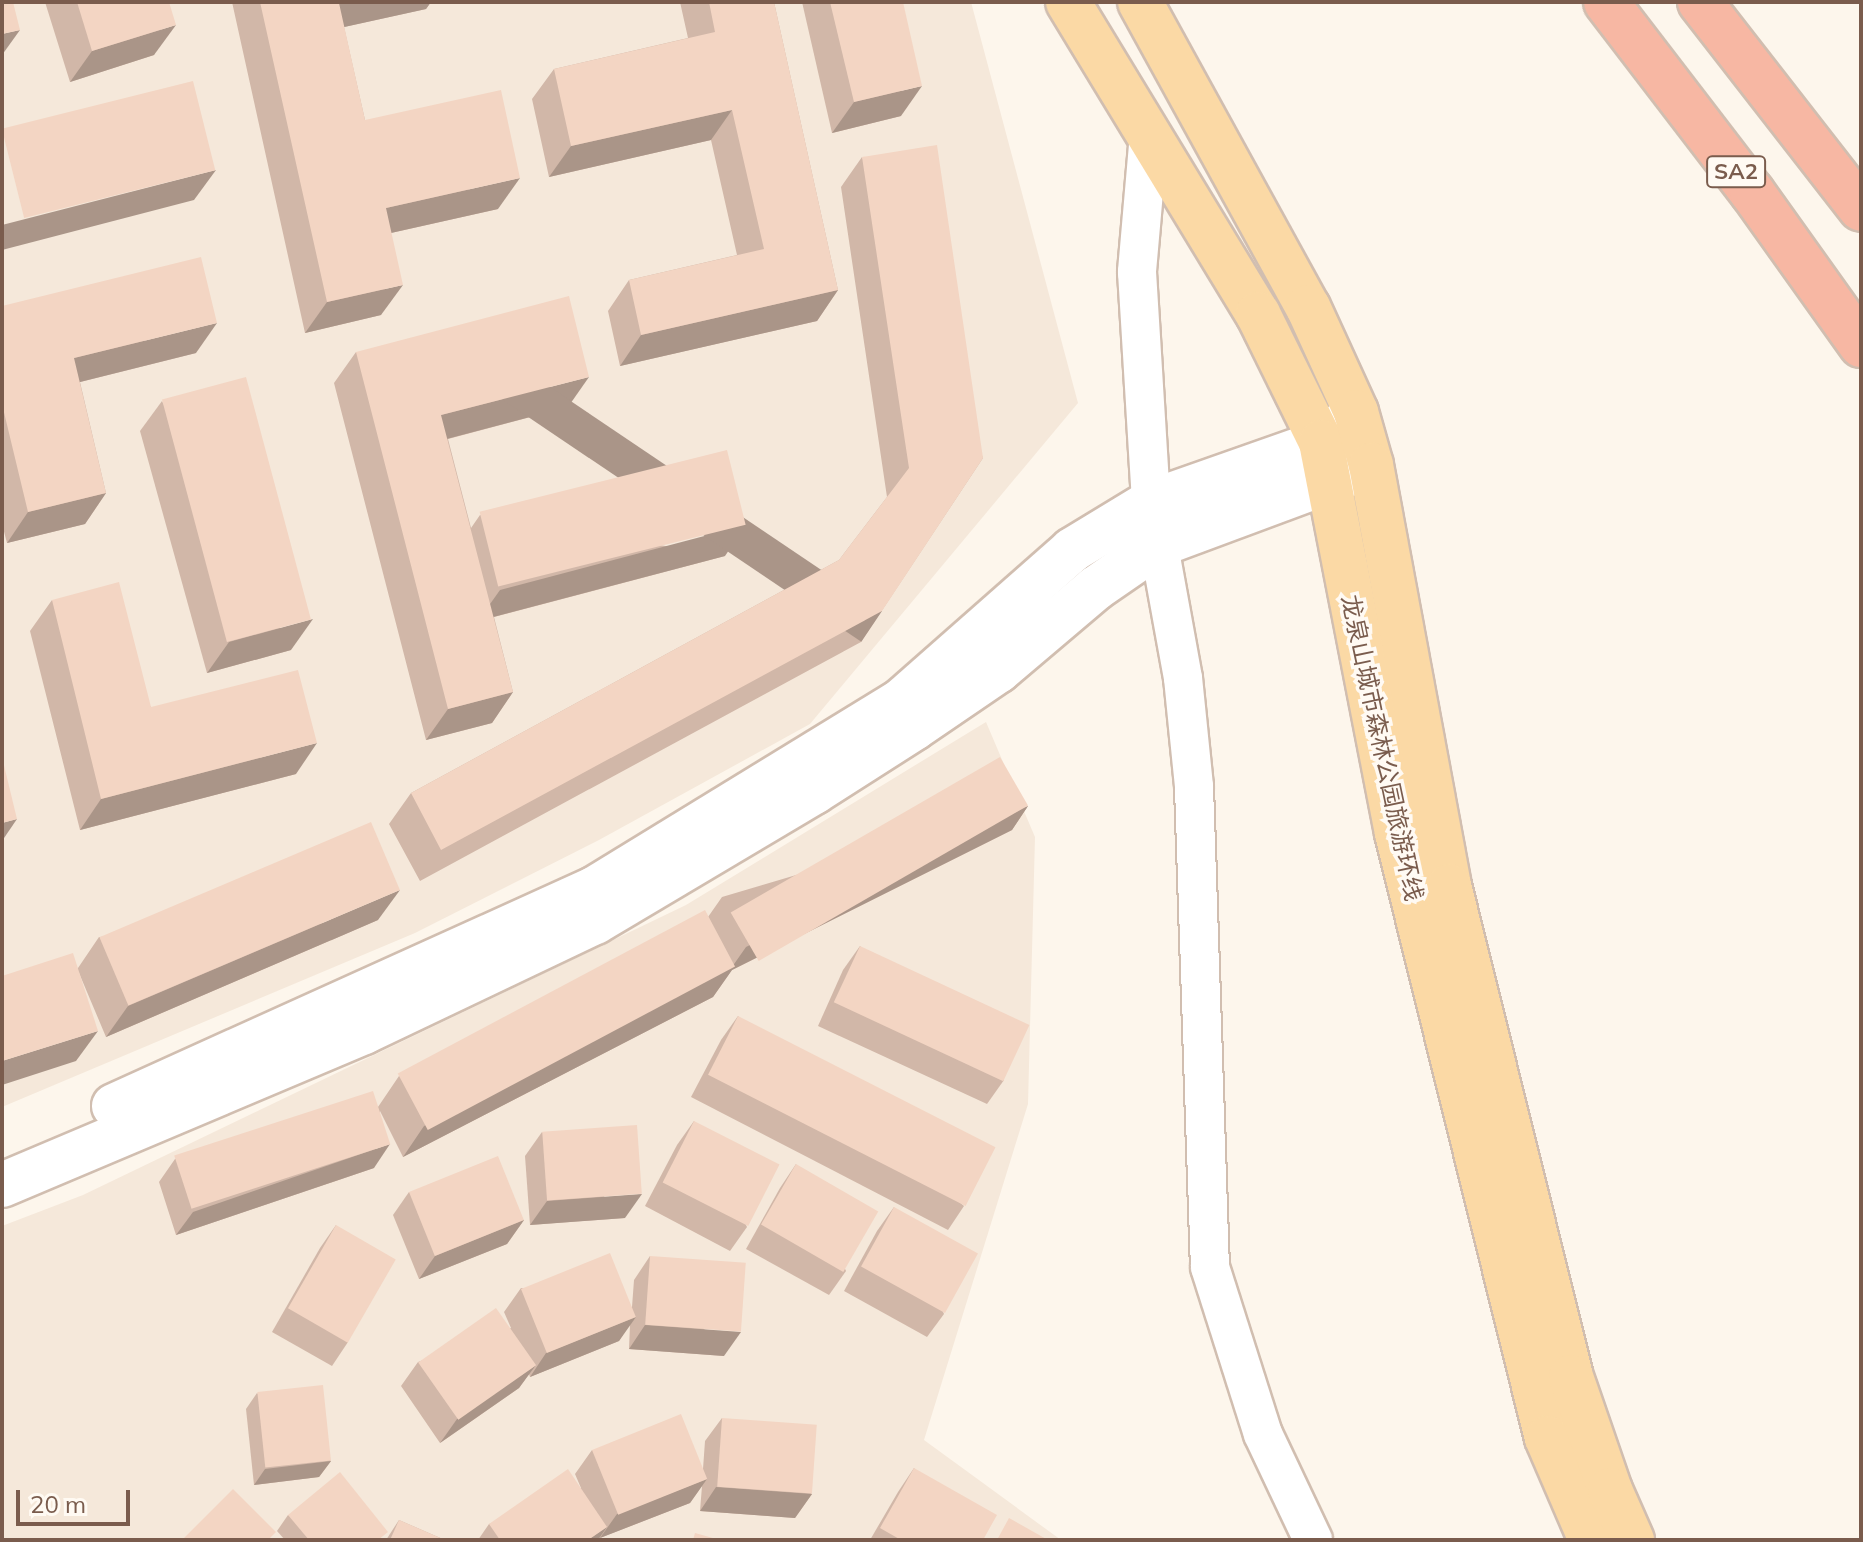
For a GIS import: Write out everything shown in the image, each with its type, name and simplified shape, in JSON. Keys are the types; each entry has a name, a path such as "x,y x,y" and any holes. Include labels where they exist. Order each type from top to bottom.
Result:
{"highway":[{"name":"SA2","path":"1606,2 1752,192 1861,345"},
{"path":"1700,2 1861,209"}],"main road":[{"name":"龙泉山城市森林公园旅游环线","path":"1068,2 1258,314 1324,463 1397,833 1547,1438 1591,1540"},
{"name":"龙泉山城市森林公园旅游环线","path":"1140,2 1308,307 1356,412 1371,465 1449,886 1571,1377 1610,1490 1632,1540"}],"street":[{"path":"1149,134 1137,272 1151,502 1183,678 1194,787 1210,1267 1263,1434 1313,1540"},
{"path":"2,1185 364,1032 595,922 814,792 998,671 1096,588 1158,545 1324,463 1356,412"},
{"path":"2,1153 594,889 901,701 1072,550 1151,502 1324,463 1371,465"}],"shaded area":[{"path":"2,2 971,2 1078,403 810,724 599,840 415,933 2,1107"},
{"path":"986,722 1035,837 1028,1104 924,1440 1061,1540 2,1540 2,1226 83,1195 686,905"}],"building":[{"path":"2,2 13,2 20,30 2,34"},
{"path":"77,2 169,2 176,25 92,51"},
{"path":"260,2 342,2 339,3 365,120 501,90 520,178 386,208 403,285 327,302"},
{"path":"709,2 774,2 838,290 641,335 629,280 764,249 732,110 571,146 554,69 715,32"},
{"path":"830,2 903,2 922,86 854,102"},
{"path":"193,81 215,170 24,218 2,129"},
{"path":"937,145 983,458 882,611 441,850 411,793 839,560 909,468 862,157"},
{"path":"201,257 217,323 74,358 106,493 28,512 2,404 2,306"},
{"path":"569,296 589,377 441,415 513,692 448,709 356,352"},
{"path":"246,377 311,619 227,642 162,400"},
{"path":"727,450 746,525 498,586 480,512"},
{"path":"119,582 151,707 298,670 317,743 101,799 52,600"},
{"path":"2,757 17,819 2,823"},
{"path":"1000,757 1028,805 759,961 731,913"},
{"path":"371,822 400,890 128,1005 99,937"},
{"path":"705,910 735,967 428,1130 398,1073"},
{"path":"860,946 1029,1025 1003,1081 834,1002"},
{"path":"73,953 98,1031 2,1061 2,976"},
{"path":"738,1016 996,1147 966,1206 708,1075"},
{"path":"373,1091 390,1144 192,1209 174,1156"},
{"path":"694,1121 780,1165 748,1226 663,1182"},
{"path":"637,1125 642,1194 547,1200 542,1132"},
{"path":"498,1156 524,1220 435,1256 409,1192"},
{"path":"796,1164 878,1212 843,1272 761,1225"},
{"path":"894,1207 978,1254 945,1313 861,1266"},
{"path":"336,1225 396,1260 348,1343 288,1308"},
{"path":"610,1253 636,1317 547,1353 521,1289"},
{"path":"650,1256 746,1263 741,1332 645,1325"},
{"path":"496,1308 536,1365 458,1420 418,1362"},
{"path":"323,1385 331,1461 265,1467 257,1392"},
{"path":"681,1414 707,1479 618,1515 592,1450"},
{"path":"722,1418 817,1425 812,1493 717,1487"},
{"path":"914,1468 997,1515 983,1540 901,1540 880,1528"},
{"path":"568,1469 607,1527 588,1540 500,1540 489,1524"},
{"path":"340,1472 388,1532 378,1540 309,1540 288,1515"},
{"path":"233,1489 276,1532 268,1540 182,1540"},
{"path":"1009,1518 1048,1540 997,1540"},
{"path":"399,1520 445,1540 390,1540"},
{"path":"695,1533 720,1540 693,1540"}]}
